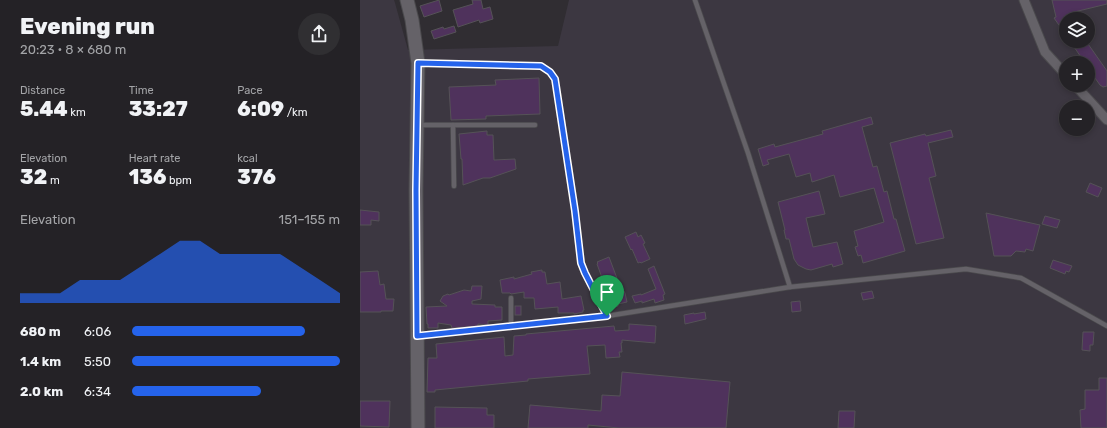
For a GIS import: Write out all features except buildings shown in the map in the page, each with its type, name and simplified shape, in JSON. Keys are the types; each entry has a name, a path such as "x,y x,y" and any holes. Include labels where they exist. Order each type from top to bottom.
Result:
{"main road":[{"path":"407,0 412,20 418,63 418,428"}],"street":[{"path":"1024,0 1045,52 1059,67"},
{"path":"1081,92 1107,120"}],"lane":[{"path":"695,0 748,153 790,287"},
{"path":"418,63 541,66 550,72 555,79 575,211 581,263 607,316"},
{"path":"417,125 535,126"},
{"path":"453,125 454,186"},
{"path":"417,336 607,316 790,287 966,269 1021,278 1107,326"},
{"path":"511,298 511,326"}],"shaded area":[{"path":"360,0 394,0 408,50 558,46 569,0 1107,0 1107,428 360,428"}],"route":[{"path":"418,63 541,66 550,72 555,79 575,211 581,263 607,316 417,336 416,190 418,63"}]}
